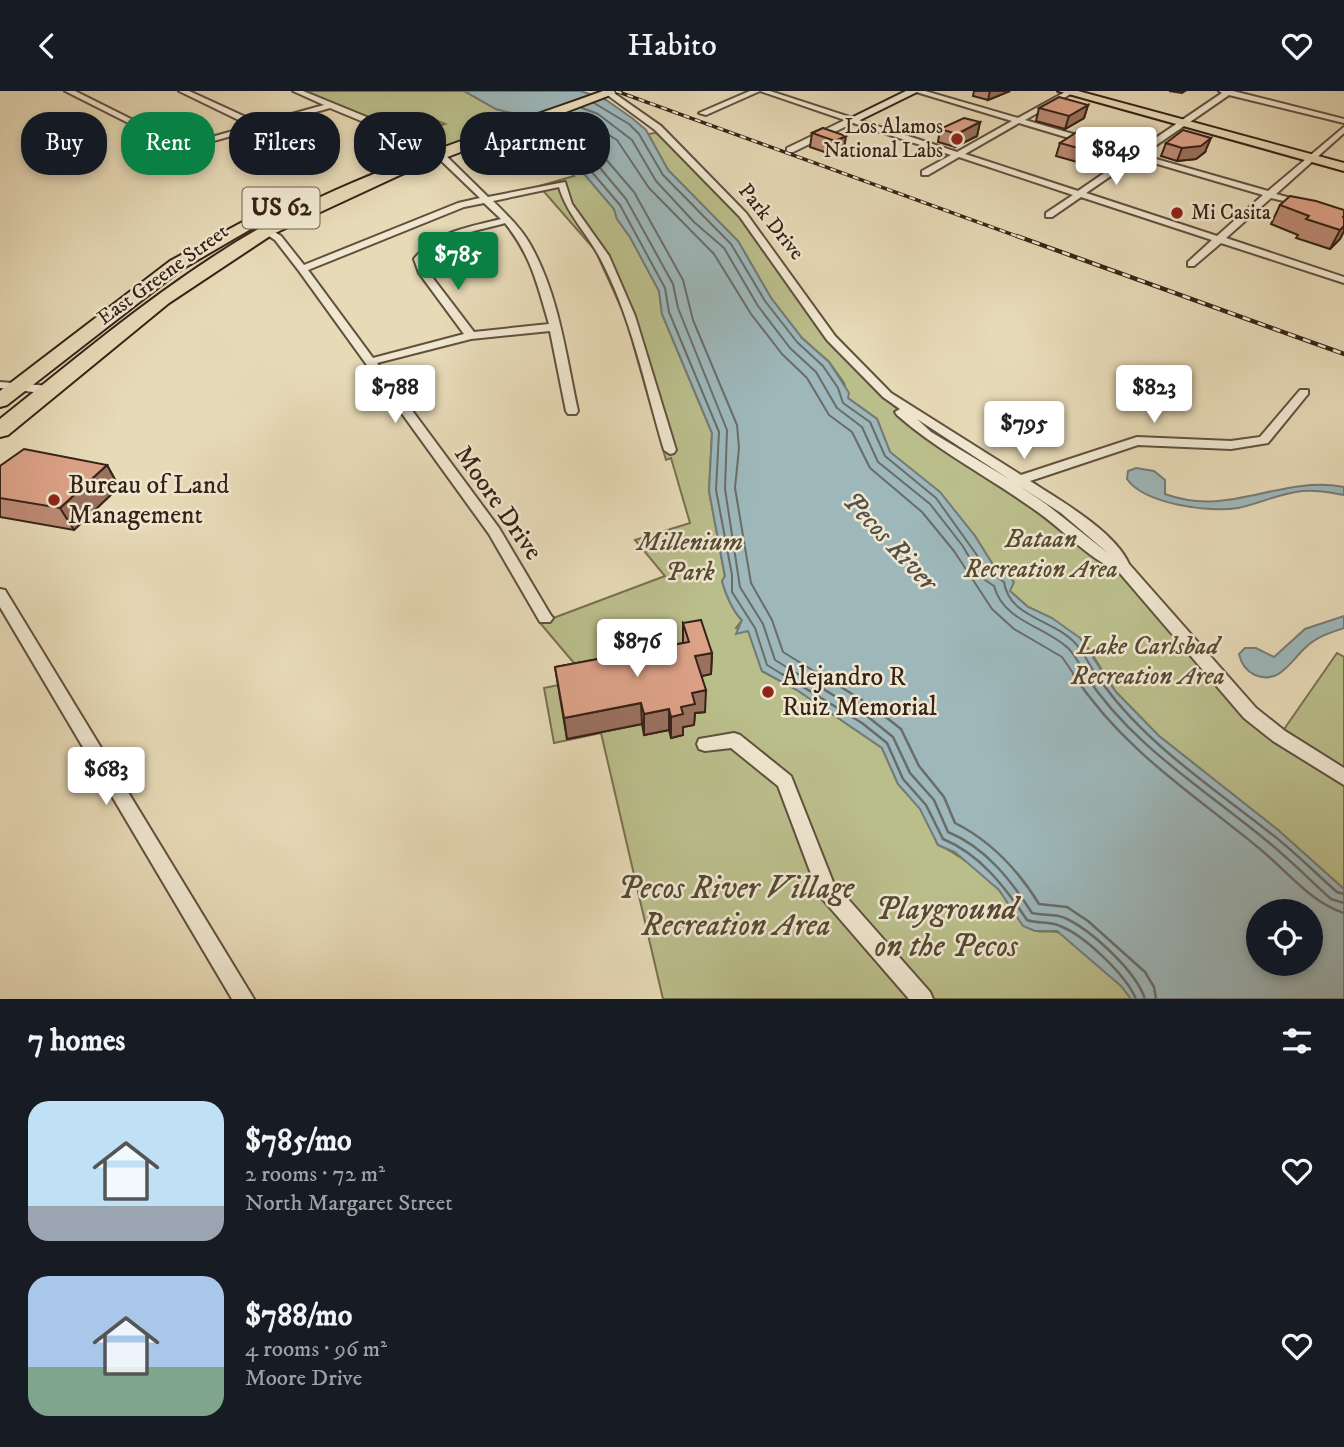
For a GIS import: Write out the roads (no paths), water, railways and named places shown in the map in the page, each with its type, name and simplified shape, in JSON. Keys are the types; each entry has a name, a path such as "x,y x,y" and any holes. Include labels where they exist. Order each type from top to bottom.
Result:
{"highway":[{"path":"1070,91 1344,164"},
{"name":"East Greene Street","path":"446,149 604,92"},
{"name":"East Greene Street","path":"0,401 9,386 176,265 252,222 375,175"},
{"name":"East Greene Street","path":"0,430 181,287 267,231 364,179"}],"street":[{"path":"69,91 175,146 187,148 229,136"},
{"path":"183,91 229,113"},
{"path":"297,91 354,115"},
{"path":"703,113 756,91"},
{"path":"763,91 1344,280"},
{"path":"790,149 916,91 1308,206"},
{"path":"925,173 1070,91"},
{"path":"1049,215 1227,91 1344,121"},
{"name":"Park Drive","path":"604,92 658,128 743,215 831,338 887,395 1022,479 1094,533 1117,553 1123,567 1251,713 1279,736 1344,777"},
{"path":"308,112 331,105"},
{"path":"1191,264 1344,128"},
{"path":"446,161 507,220 533,258 555,327 572,411"},
{"path":"302,269 461,205 563,184 568,204 604,256 630,316 670,450"},
{"path":"471,336 424,273 419,259 425,250 437,242 507,220"},
{"name":"Moore Drive","path":"252,222 278,239 302,269 494,531 545,618"},
{"path":"369,362 471,336 555,327"},
{"path":"9,386 50,390"},
{"path":"1008,484 1137,441 1231,445 1264,440 1304,392"},
{"name":"Park Drive","path":"887,395 892,405 927,435 1008,484 1066,525 1107,560 1123,567"},
{"path":"0,594 244,999"},
{"path":"705,744 734,740 785,781 826,888 923,999"}],"water":[{"name":"Pecos River","path":"464,91 581,91 606,100 646,130 668,170 738,241 771,298 802,338 829,362 849,393 848,398 877,419 890,452 940,492 975,536 995,568 1004,572 1014,582 1010,591 1028,607 1052,618 1080,638 1116,692 1159,736 1278,830 1344,889 1344,999 1131,999 1121,986 1057,931 1035,931 1023,926 999,890 955,852 938,845 920,809 898,784 882,748 797,690 762,671 748,631 736,634 742,620 735,612 722,581 725,576 709,491 712,433 662,314 659,291 630,237 617,219 614,209 585,175 610,175 610,112 508,112 496,109"},
{"path":"1136,468 1154,471 1165,480 1165,494 1189,500 1233,499 1298,486 1320,485 1344,487 1344,495 1302,491 1238,508 1195,508 1162,500 1136,488 1127,479 1128,471"},
{"path":"1344,616 1344,628 1314,641 1277,675 1255,675 1241,661 1239,654 1245,648 1256,648 1274,657 1305,629"}],"railway":[{"path":"616,91 1022,238"},
{"path":"1017,236 1344,354"}],"place":[{"name":"Los Alamos National Labs","path":"957,139"},
{"name":"Mi Casita","path":"1177,213"},
{"name":"Bureau of Land Management","path":"54,500"},
{"name":"Alejandro R Ruiz Memorial","path":"768,692"}],"park label":[{"name":"Bataan Recreation Area","path":"1041,554"},
{"name":"Millenium Park","path":"690,556"},
{"name":"Lake Carlsbad Recreation Area","path":"1148,660"},
{"name":"Pecos River Village Recreation Area","path":"736,908"},
{"name":"Playground on the Pecos","path":"946,928"}]}
